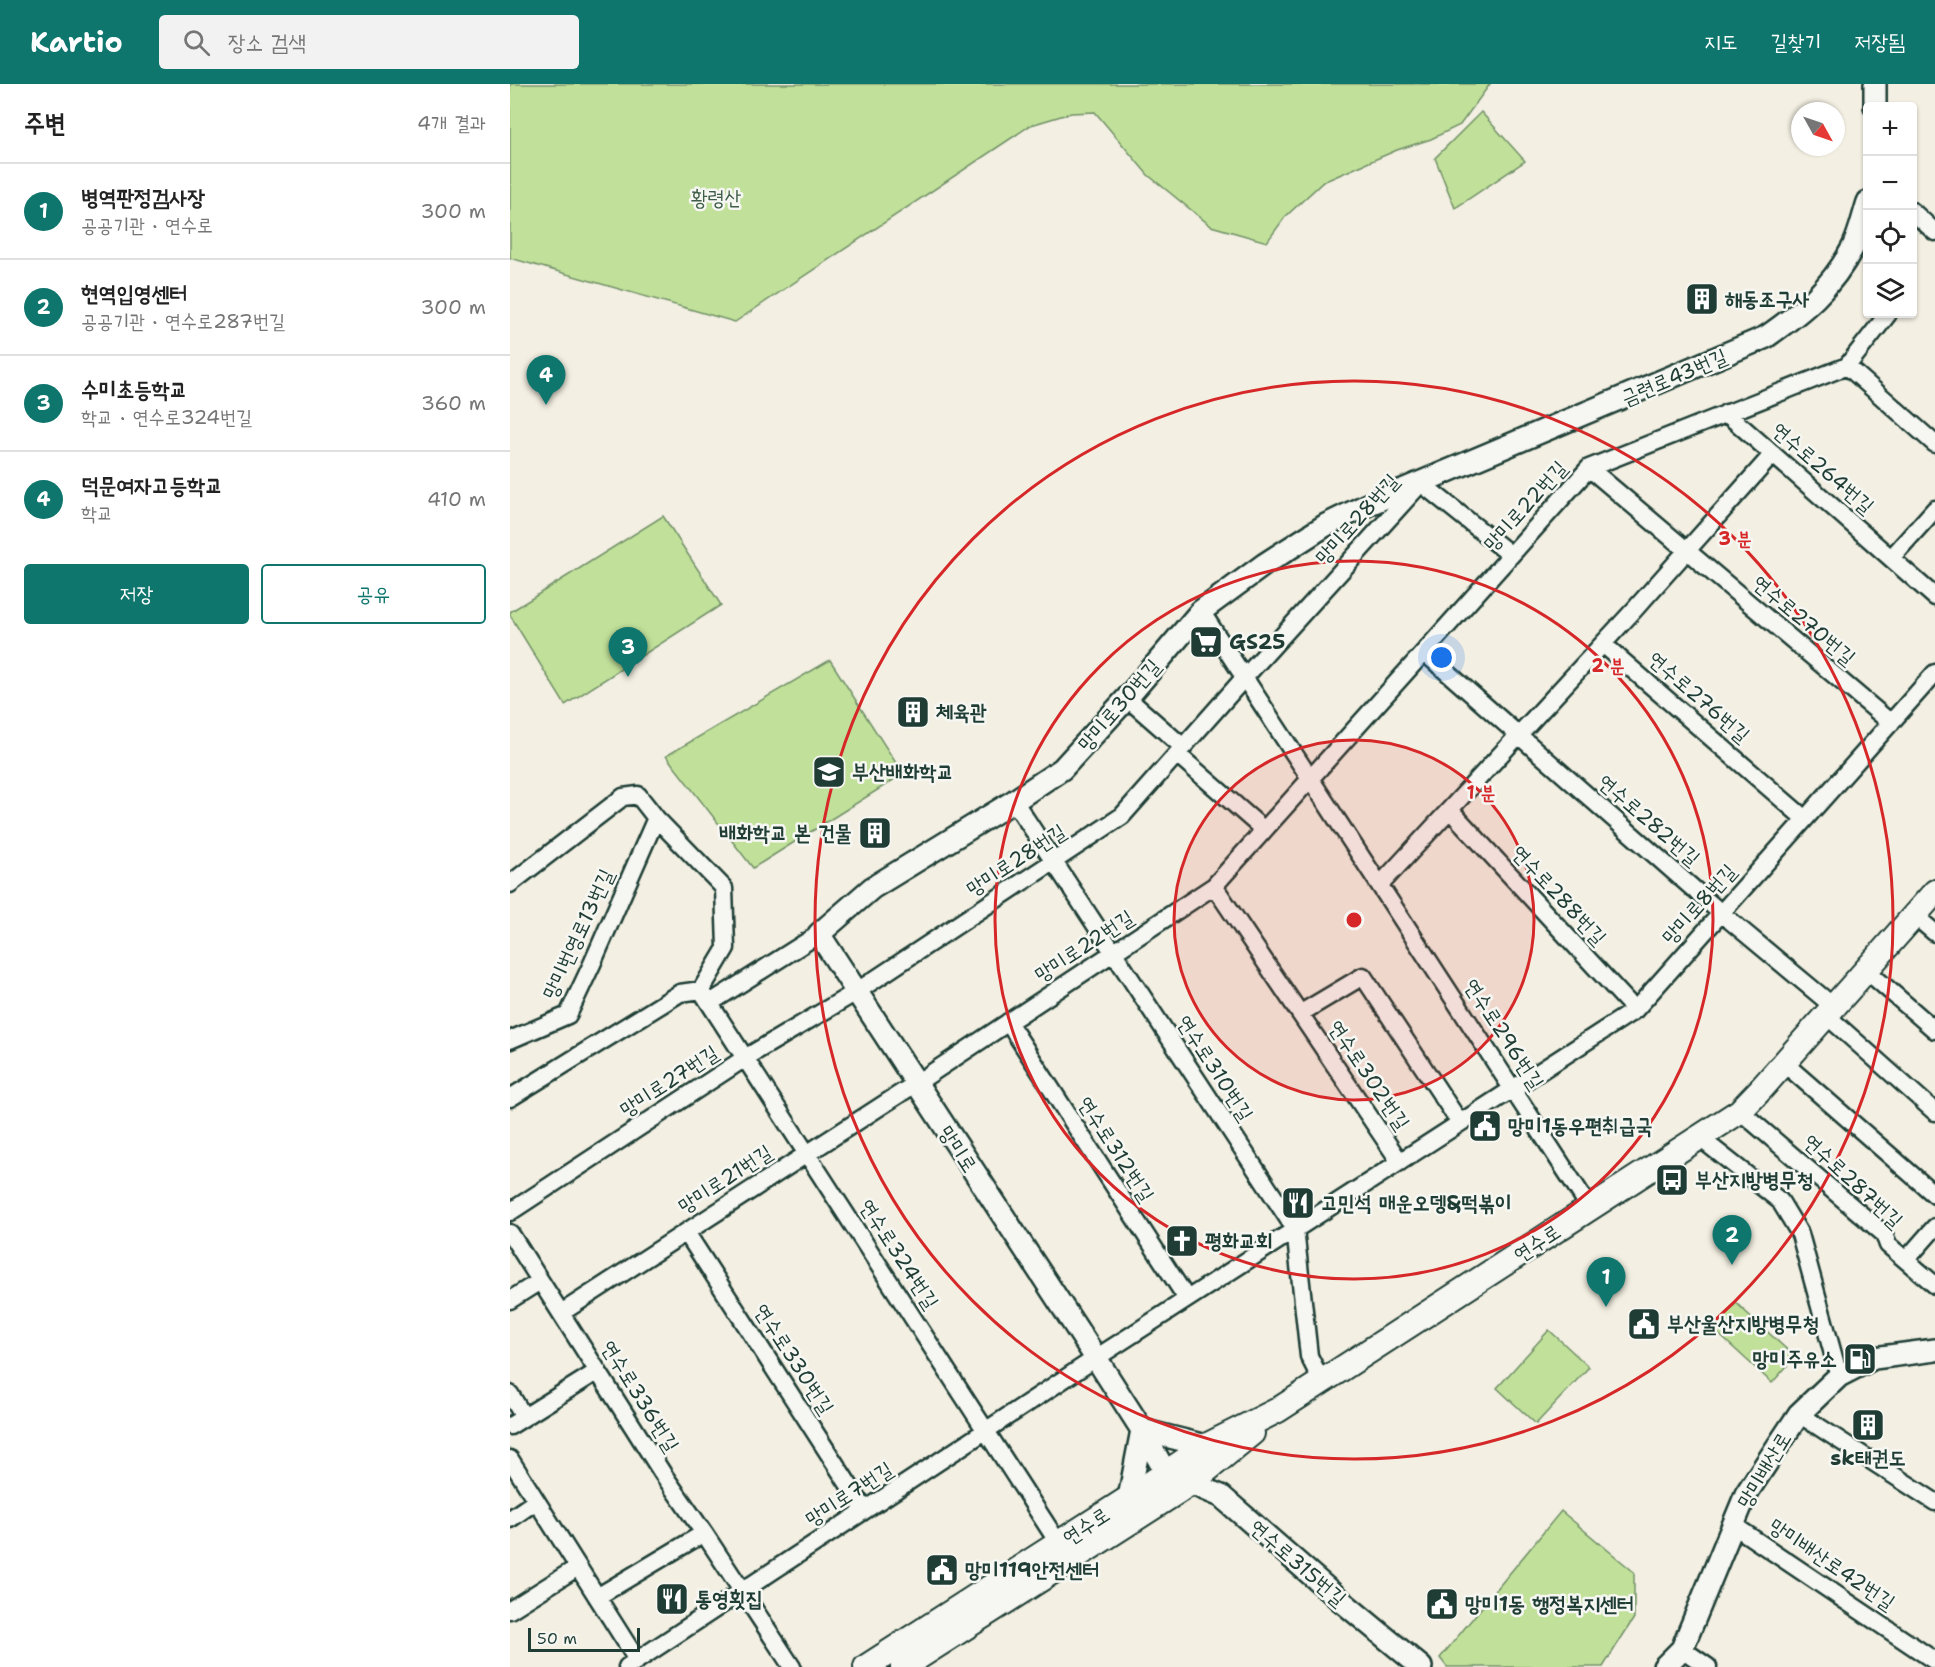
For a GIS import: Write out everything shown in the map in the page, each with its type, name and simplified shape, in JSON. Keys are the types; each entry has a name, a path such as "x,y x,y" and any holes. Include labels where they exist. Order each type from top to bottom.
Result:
{"main road":[{"name":"연수로","path":"866,1667 1059,1544 1206,1446 1278,1410 1740,1111 1935,891"},
{"name":"연수로","path":"903,1667 1191,1483 1224,1458 1278,1410"}],"street":[{"path":"1875,84 1875,102"},
{"name":"금련로43번길","path":"1421,483 1766,337 1806,308 1833,278 1854,246 1865,210"},
{"path":"1917,216 1935,232"},
{"path":"1885,318 1847,366 1935,444"},
{"name":"망미로22번길","path":"915,1084 1214,886 1589,468 1847,366"},
{"name":"연수로264번길","path":"1726,413 1935,597"},
{"path":"1380,885 1604,644 1773,454"},
{"name":"연수로270번길","path":"1589,468 1891,723"},
{"path":"1421,483 1511,555"},
{"name":"망미로30번길","path":"819,934 872,888 1062,769 1127,698 1201,611 1266,564 1326,525 1421,483"},
{"name":"망미로28번길","path":"856,992 1122,816 1421,483"},
{"path":"1891,558 1935,509"},
{"name":"연수로296번길","path":"1201,611 1590,1208"},
{"name":"연수로276번길","path":"1604,644 1805,819"},
{"name":"연수로282번길","path":"1424,652 1830,1011"},
{"name":"망미로8번길","path":"1096,1358 1635,1010 1935,673"},
{"path":"1127,698 1264,830"},
{"path":"510,884 623,797 638,795 656,818 724,888 726,948 705,996"},
{"name":"연수로310번길","path":"1014,801 1112,954 1295,1229 1309,1356 1322,1382"},
{"name":"연수로288번길","path":"1450,810 1635,1010"},
{"name":"망미번영로13번길","path":"510,1040 568,1015 656,818"},
{"name":"연수로302번길","path":"1214,886 1400,1162"},
{"path":"1914,915 1935,933"},
{"path":"510,1098 680,993 705,996 819,934"},
{"name":"망미로","path":"819,934 1096,1358 1142,1430 1166,1473"},
{"path":"1866,970 1935,1030"},
{"name":"연수로302번길","path":"1301,1013 1363,976 1460,1123"},
{"name":"망미로27번길","path":"510,1212 745,1058 856,992"},
{"name":"연수로324번길","path":"705,996 1059,1544"},
{"path":"1830,1011 1935,1112"},
{"name":"연수로312번길","path":"1008,1022 1186,1299"},
{"path":"1784,1063 1935,1195"},
{"name":"망미로21번길","path":"561,1313 915,1084"},
{"name":"연수로287번길","path":"1740,1111 1884,1234 1888,1245 1935,1285"},
{"path":"1700,1138 1780,1201 1800,1234 1839,1376"},
{"path":"1906,1260 1935,1227"},
{"name":"연수로330번길","path":"686,1232 866,1510"},
{"name":"연수로336번길","path":"510,1233 663,1474 792,1667"},
{"path":"510,1300 540,1281"},
{"name":"망미배산로","path":"1664,1667 1682,1649 1746,1494 1799,1414 1839,1376 1874,1358 1935,1350"},
{"name":"망미로7번길","path":"632,1664 1096,1358"},
{"path":"510,1394 517,1421 598,1371"},
{"path":"1799,1414 1935,1502"},
{"path":"1129,1498 1142,1430 1206,1446"},
{"path":"510,1459 597,1597 632,1664"},
{"name":"연수로315번길","path":"1166,1473 1221,1496 1421,1667"},
{"path":"510,1519 537,1501"},
{"name":"망미배산로42번길","path":"1733,1525 1935,1661"},
{"path":"597,1597 704,1533"},
{"path":"510,1610 578,1567"},
{"path":"1682,1649 1708,1667"}],"green space":[{"name":"황령산","path":"510,84 1490,84 1460,125 1323,182 1285,217 1267,242 1211,226 1148,175 1095,112 1071,113 1031,125 735,322 510,258"},
{"path":"1481,112 1525,161 1455,208 1435,158"},
{"path":"663,516 721,605 565,705 510,612"},
{"path":"830,660 903,774 753,868 666,756"},
{"path":"1736,1303 1795,1357 1772,1383 1713,1329"},
{"path":"1549,1330 1589,1367 1536,1424 1497,1388"},
{"path":"1561,1511 1634,1572 1634,1618 1603,1667 1447,1667 1440,1658"}],"place":[{"name":"해동조구사","path":"1702,299"},
{"name":"덕문여자고등학교","path":"546,405"},
{"name":"GS25","path":"1206,642"},
{"name":"수미초등학교","path":"628,677"},
{"name":"체육관","path":"913,712"},
{"name":"부산배화학교","path":"829,772"},
{"name":"배화학교 본 건물","path":"875,833"},
{"name":"망미1동우편취급국","path":"1485,1126"},
{"name":"부산지방병무청","path":"1672,1180"},
{"name":"고민석 매운오뎅&떡볶이","path":"1298,1203"},
{"name":"평화교회","path":"1182,1241"},
{"name":"현역입영센터","path":"1732,1265"},
{"name":"병역판정검사장","path":"1606,1307"},
{"name":"부산울산지방병무청","path":"1644,1324"},
{"name":"망미주유소","path":"1860,1359"},
{"name":"sk태권도","path":"1868,1425"},
{"name":"망미119안전센터","path":"942,1570"},
{"name":"통영횟집","path":"672,1599"},
{"name":"망미1동 행정복지센터","path":"1442,1604"}]}
